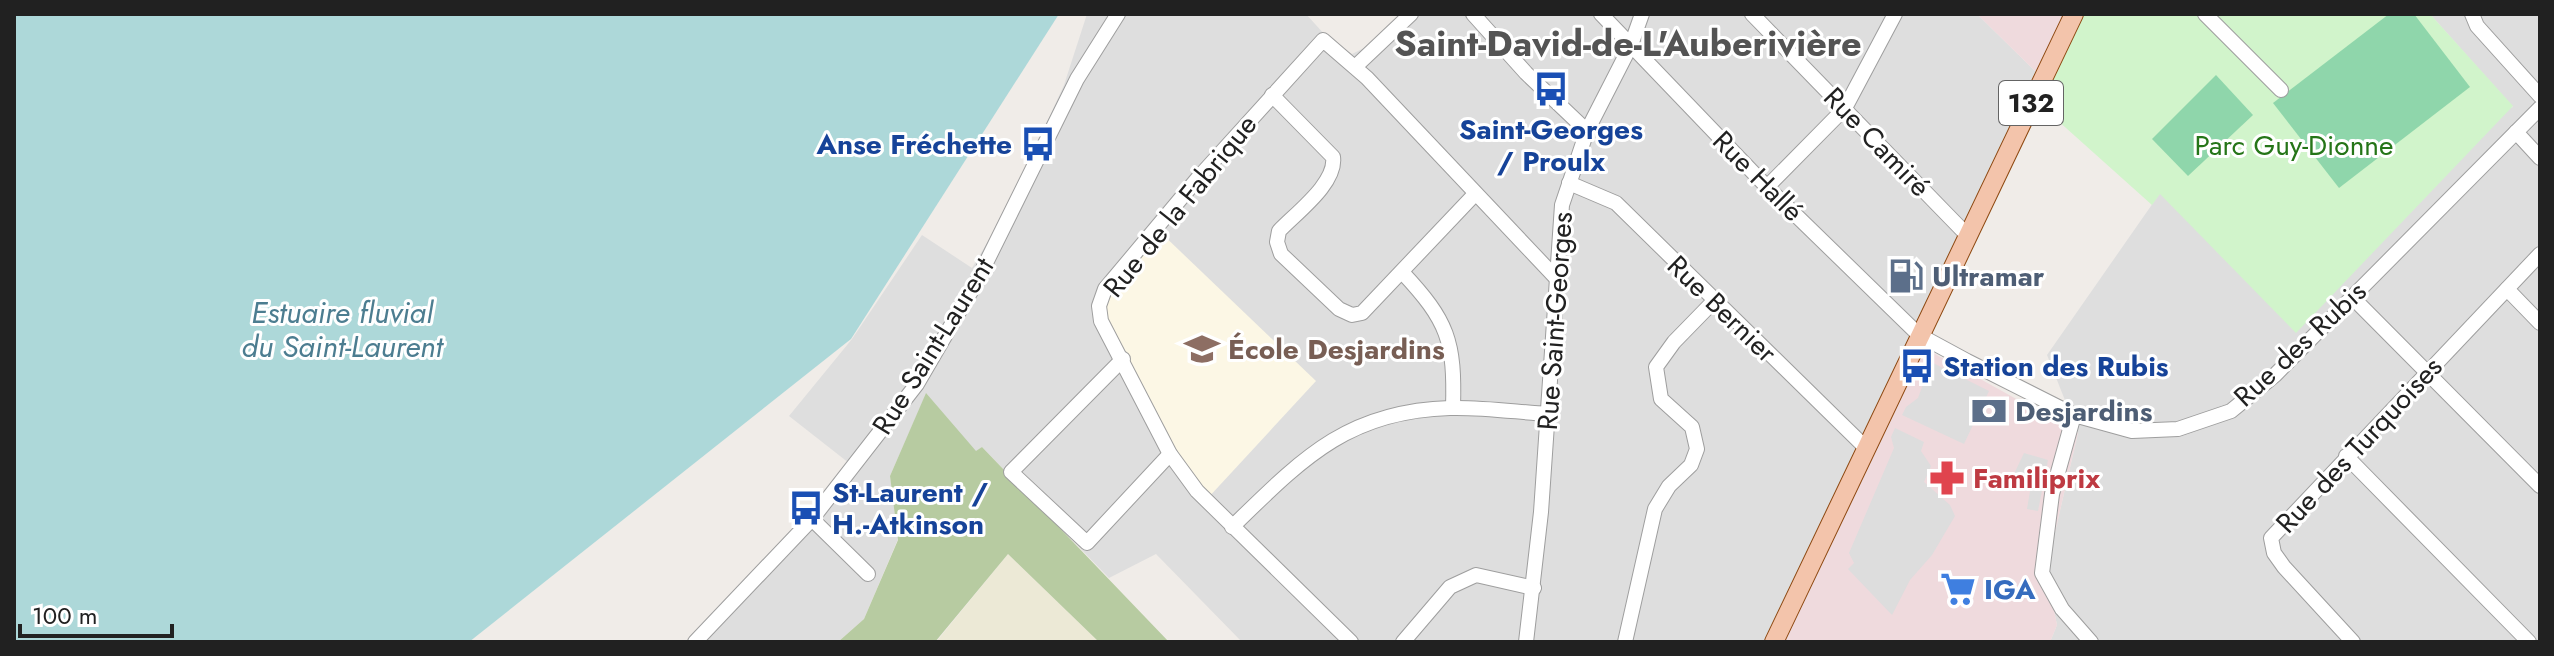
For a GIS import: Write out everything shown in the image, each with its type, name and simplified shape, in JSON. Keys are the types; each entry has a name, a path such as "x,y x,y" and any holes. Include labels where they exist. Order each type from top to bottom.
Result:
{"main road":[{"name":"132","path":"1774,642 2074,14"}],"street":[{"name":"Rue Saint-Laurent","path":"695,642 812,519 924,372 983,269 1077,79 1118,14"},
{"path":"1411,14 1355,67 1475,194 1528,245 1557,279"},
{"path":"1473,14 1526,73 1587,131"},
{"name":"Rue Hallé","path":"1601,14 1767,187 1919,335"},
{"name":"Rue Saint-Georges","path":"1526,642 1534,588 1562,205 1587,131 1631,45 1642,14"},
{"name":"Rue Camiré","path":"1752,14 1968,236"},
{"path":"1767,187 1845,108 1895,14"},
{"path":"2205,14 2281,90"},
{"path":"2472,14 2477,26 2540,96"},
{"name":"Rue de la Fabrique","path":"1351,642 1197,491 1170,454 1101,321 1099,306 1105,289 1323,40 1355,67"},
{"path":"1272,95 1333,157 1335,167 1328,180 1279,231 1277,242 1281,254 1339,309 1352,315 1362,313 1475,194"},
{"name":"Rue des Rubis","path":"1919,335 2074,415 2132,431 2178,429 2231,411 2275,375 2540,108"},
{"path":"2516,132 2540,158"},
{"name":"Rue Bernier","path":"1569,183 1616,203 1713,302 1866,448"},
{"name":"Rue des Turquoises","path":"2353,642 2284,567 2274,553 2271,538 2540,254"},
{"path":"1402,272 1430,301 1447,332 1455,361 1453,408"},
{"path":"2507,289 2540,323"},
{"path":"2352,297 2540,486"},
{"path":"1625,642 1655,509 1669,486 1691,465 1697,449 1692,427 1661,399 1656,367 1674,342 1713,302"},
{"path":"1123,359 1011,472 1087,543 1170,454"},
{"path":"1232,527 1290,471 1326,443 1370,420 1410,411 1453,408 1548,414"},
{"path":"2074,415 2052,494 2042,573 2062,609 2091,642"},
{"path":"2346,456 2529,642"},
{"path":"812,519 868,574"},
{"path":"1403,642 1450,587 1476,575 1534,588"}],"shaded area":[{"path":"1087,14 1306,14 1325,35 1352,54 1396,32 1415,14 1977,14 2037,73 1764,642 1242,642 1156,554 1109,578 982,447 976,452 926,394 890,476 898,539 864,619 838,642 695,642 854,467 789,416 852,339 922,235 972,268 1005,213 1064,85"},
{"path":"1977,14 2071,14 2037,73"},
{"path":"2430,14 2540,14 2540,642 2050,642 2057,625 2046,571 2078,433 2047,355 2160,193 2513,107"},
{"name":"École Desjardins","path":"1158,230 1316,381 1207,499 1174,447 1106,317 1105,289"},
{"path":"1908,339 2078,433 2046,571 2057,625 2050,642 1767,642"},
{"path":"1931,362 1989,391 1964,444 1902,415 1906,407 1918,398"},
{"path":"1895,428 1924,442 1921,451 1931,466 1924,482 1950,505 1955,516 1932,555 1910,580 1892,615 1848,569 1854,563 1849,553 1894,448 1891,437"},
{"path":"2024,453 2048,460 2038,511 2027,509 2031,485 2014,474"},
{"path":"1008,554 1099,642 936,642"}],"green space":[{"name":"Parc Guy-Dionne","path":"2080,14 2430,14 2513,106 2296,333 2160,194 2152,205 2037,102"},
{"path":"2389,14 2414,14 2470,87 2339,188 2273,103"},
{"path":"2216,75 2253,115 2188,176 2152,139"},
{"path":"926,393 976,451 982,447 1169,642 1099,642 1008,554 935,642 838,642 864,619 898,540 890,476"}],"water":[{"name":"Estuaire fluvial du Saint-Laurent","path":"14,14 1059,14 851,339 469,642 14,642"}],"place":[{"name":"Saint-Georges / Proulx","path":"1551,89"},
{"name":"Anse Fréchette","path":"1038,144"},
{"name":"Ultramar","path":"1906,276"},
{"name":"École Desjardins","path":"1202,349"},
{"name":"Station des Rubis","path":"1917,366"},
{"name":"Desjardins","path":"1989,411"},
{"name":"Familiprix","path":"1947,478"},
{"name":"St-Laurent / H.-Atkinson","path":"806,508"},
{"name":"IGA","path":"1958,589"}],"district":[{"name":"Saint-David-de-L'Auberivière","path":"1628,43"}]}
